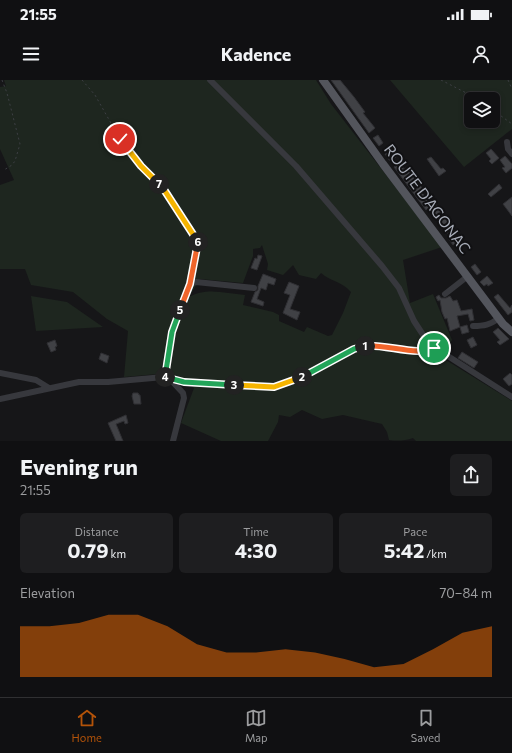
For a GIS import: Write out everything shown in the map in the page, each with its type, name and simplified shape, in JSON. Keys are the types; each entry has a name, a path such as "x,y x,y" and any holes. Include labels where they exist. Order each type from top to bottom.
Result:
{"main road":[{"name":"ROUTE D'AGONAC","path":"323,80 383,164 499,318 512,332"}],"street":[{"path":"210,80 296,166 382,266 399,288 421,334 434,348 512,397"},
{"path":"507,142 508,149 512,154"},
{"path":"445,294 468,276"},
{"path":"166,377 172,332 190,284 196,282 254,288"},
{"path":"473,326 486,326 492,324 499,318"},
{"path":"0,399 79,382 108,382 166,377 184,382 274,387 297,379 362,346 378,346 425,352 434,348"},
{"path":"0,373 36,380 49,388"},
{"path":"166,377 183,393 184,398 173,441"}],"path":[{"path":"2,80 7,93 20,144 12,166 4,170"},
{"path":"82,80 95,95 120,139 137,161 163,188 198,242 190,284"},
{"path":"441,80 464,92"},
{"path":"508,80 512,89"},
{"path":"500,115 512,124"}],"shaded area":[{"path":"4,80 316,80 331,104 442,247 403,260 410,303 433,294 452,340 441,357 512,401 512,441 416,441 413,438 407,440 389,440 387,432 382,424 343,415 322,419 302,410 290,417 279,415 278,422 268,441 221,441 181,423 194,388 185,379 167,372 163,364 157,374 124,377 128,331 107,319 73,292 31,285 25,269 0,269 0,185 14,180 0,149 0,87 6,86","holes":["262,245 268,264 267,270 283,275 293,265 299,275 316,279 321,273 344,286 351,292 332,335 328,336 307,327 304,332 279,321 279,315 273,312 243,305 245,295 209,291 189,297 200,279 243,283 253,256 253,249 260,248"]},
{"path":"390,80 512,80 512,129 464,167"},
{"path":"31,296 67,302 103,327 36,331"}],"building":[{"path":"331,80 340,80 365,112 363,113 375,128 369,133"},
{"path":"378,135 383,143 379,146 373,138"},
{"path":"491,149 499,158 492,164 489,161 491,159 486,153"},
{"path":"392,151 396,157 390,161 385,154"},
{"path":"505,156 512,164 512,168 506,173 502,168 505,167 500,160"},
{"path":"431,157 441,169 443,168 446,171 439,176 427,159"},
{"path":"400,163 404,169 406,168 422,188 420,190 428,201 429,200 433,206 436,204 455,226 451,229 456,237 458,236 461,239 453,245 448,238 450,236 428,208 426,210 394,167"},
{"path":"499,184 502,188 491,197 488,194"},
{"path":"512,197 512,216 503,204"},
{"path":"258,255 262,256 257,270 251,268 255,258 257,259"},
{"path":"475,264 481,272 477,275 471,267"},
{"path":"263,274 276,279 274,285 268,283 266,290 261,288 257,299 264,302 263,306 251,302 255,292 258,290"},
{"path":"487,276 493,283 488,286 487,284 484,286 480,282"},
{"path":"289,282 299,286 290,309 300,312 297,320 283,313 290,295 284,293"},
{"path":"498,294 510,308 512,305 512,312 508,315 494,297"},
{"path":"439,295 441,298 450,296 453,301 457,300 461,311 472,309 474,320 470,321 468,314 457,316 460,327 450,331 447,318 445,319 442,312 440,300 438,301 436,297"},
{"path":"467,325 469,332 462,334 460,327"},
{"path":"498,328 509,339 500,345 497,342 500,340 493,332"},
{"path":"473,337 477,345 471,348 467,340"},
{"path":"55,340 57,346 55,347 56,350 51,352 47,343"},
{"path":"462,352 478,362 474,368 458,358"},
{"path":"101,353 109,356 107,363 99,359"},
{"path":"510,373 512,375 512,384 509,386 503,379"},
{"path":"133,393 138,393 140,395 141,404 134,404 132,396"},
{"path":"126,415 128,423 125,424 124,421 116,424 123,441 116,441 108,423"}],"route":[{"path":"120,139 141,166 163,188 198,242 190,284 172,332 164,377 184,382 274,387 297,379 362,346 368,345 425,352 434,348"}]}
